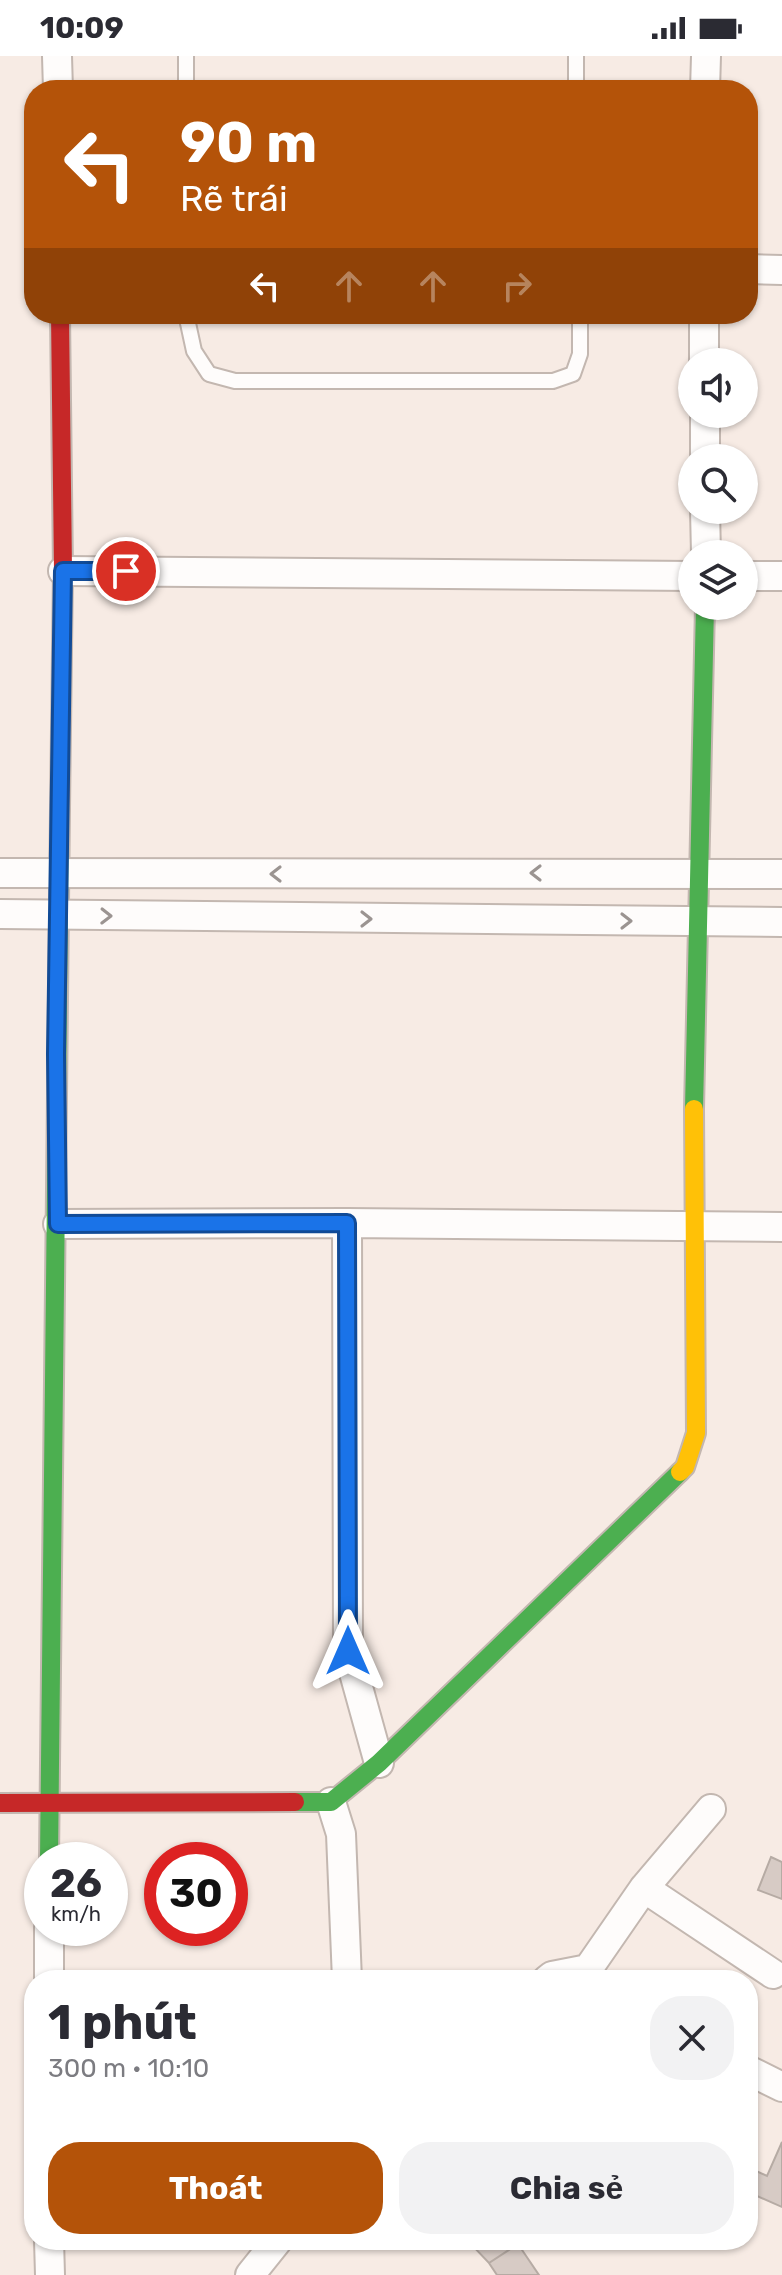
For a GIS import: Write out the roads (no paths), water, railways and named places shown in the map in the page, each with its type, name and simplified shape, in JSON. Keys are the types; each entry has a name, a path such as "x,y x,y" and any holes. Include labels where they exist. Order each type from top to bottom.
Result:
{"street":[{"path":"57,56 58,80"},
{"path":"705,80 706,56"},
{"path":"758,269 782,270"},
{"path":"49,1842 63,571 60,324"},
{"path":"704,324 704,348"},
{"path":"63,571 678,576"},
{"path":"758,576 782,576"},
{"path":"0,1803 331,1802 379,1763 685,1467 696,1433 693,1226 697,873 705,620"},
{"path":"0,873 782,874"},
{"path":"0,914 782,922"},
{"path":"347,1223 348,1651 379,1763"},
{"path":"58,1224 782,1227"},
{"path":"331,1802 341,1834 347,1970"},
{"path":"599,1970 644,1888 711,1809"},
{"path":"644,1888 773,1974"},
{"path":"49,1946 49,1970"},
{"path":"758,2075 782,2087"},
{"path":"49,2250 50,2275"},
{"path":"250,2275 270,2250"}],"lane":[{"path":"186,56 186,80"},
{"path":"576,56 576,80"},
{"path":"188,324 194,351 209,374 235,381 553,381 573,374 580,354 580,324"}]}
